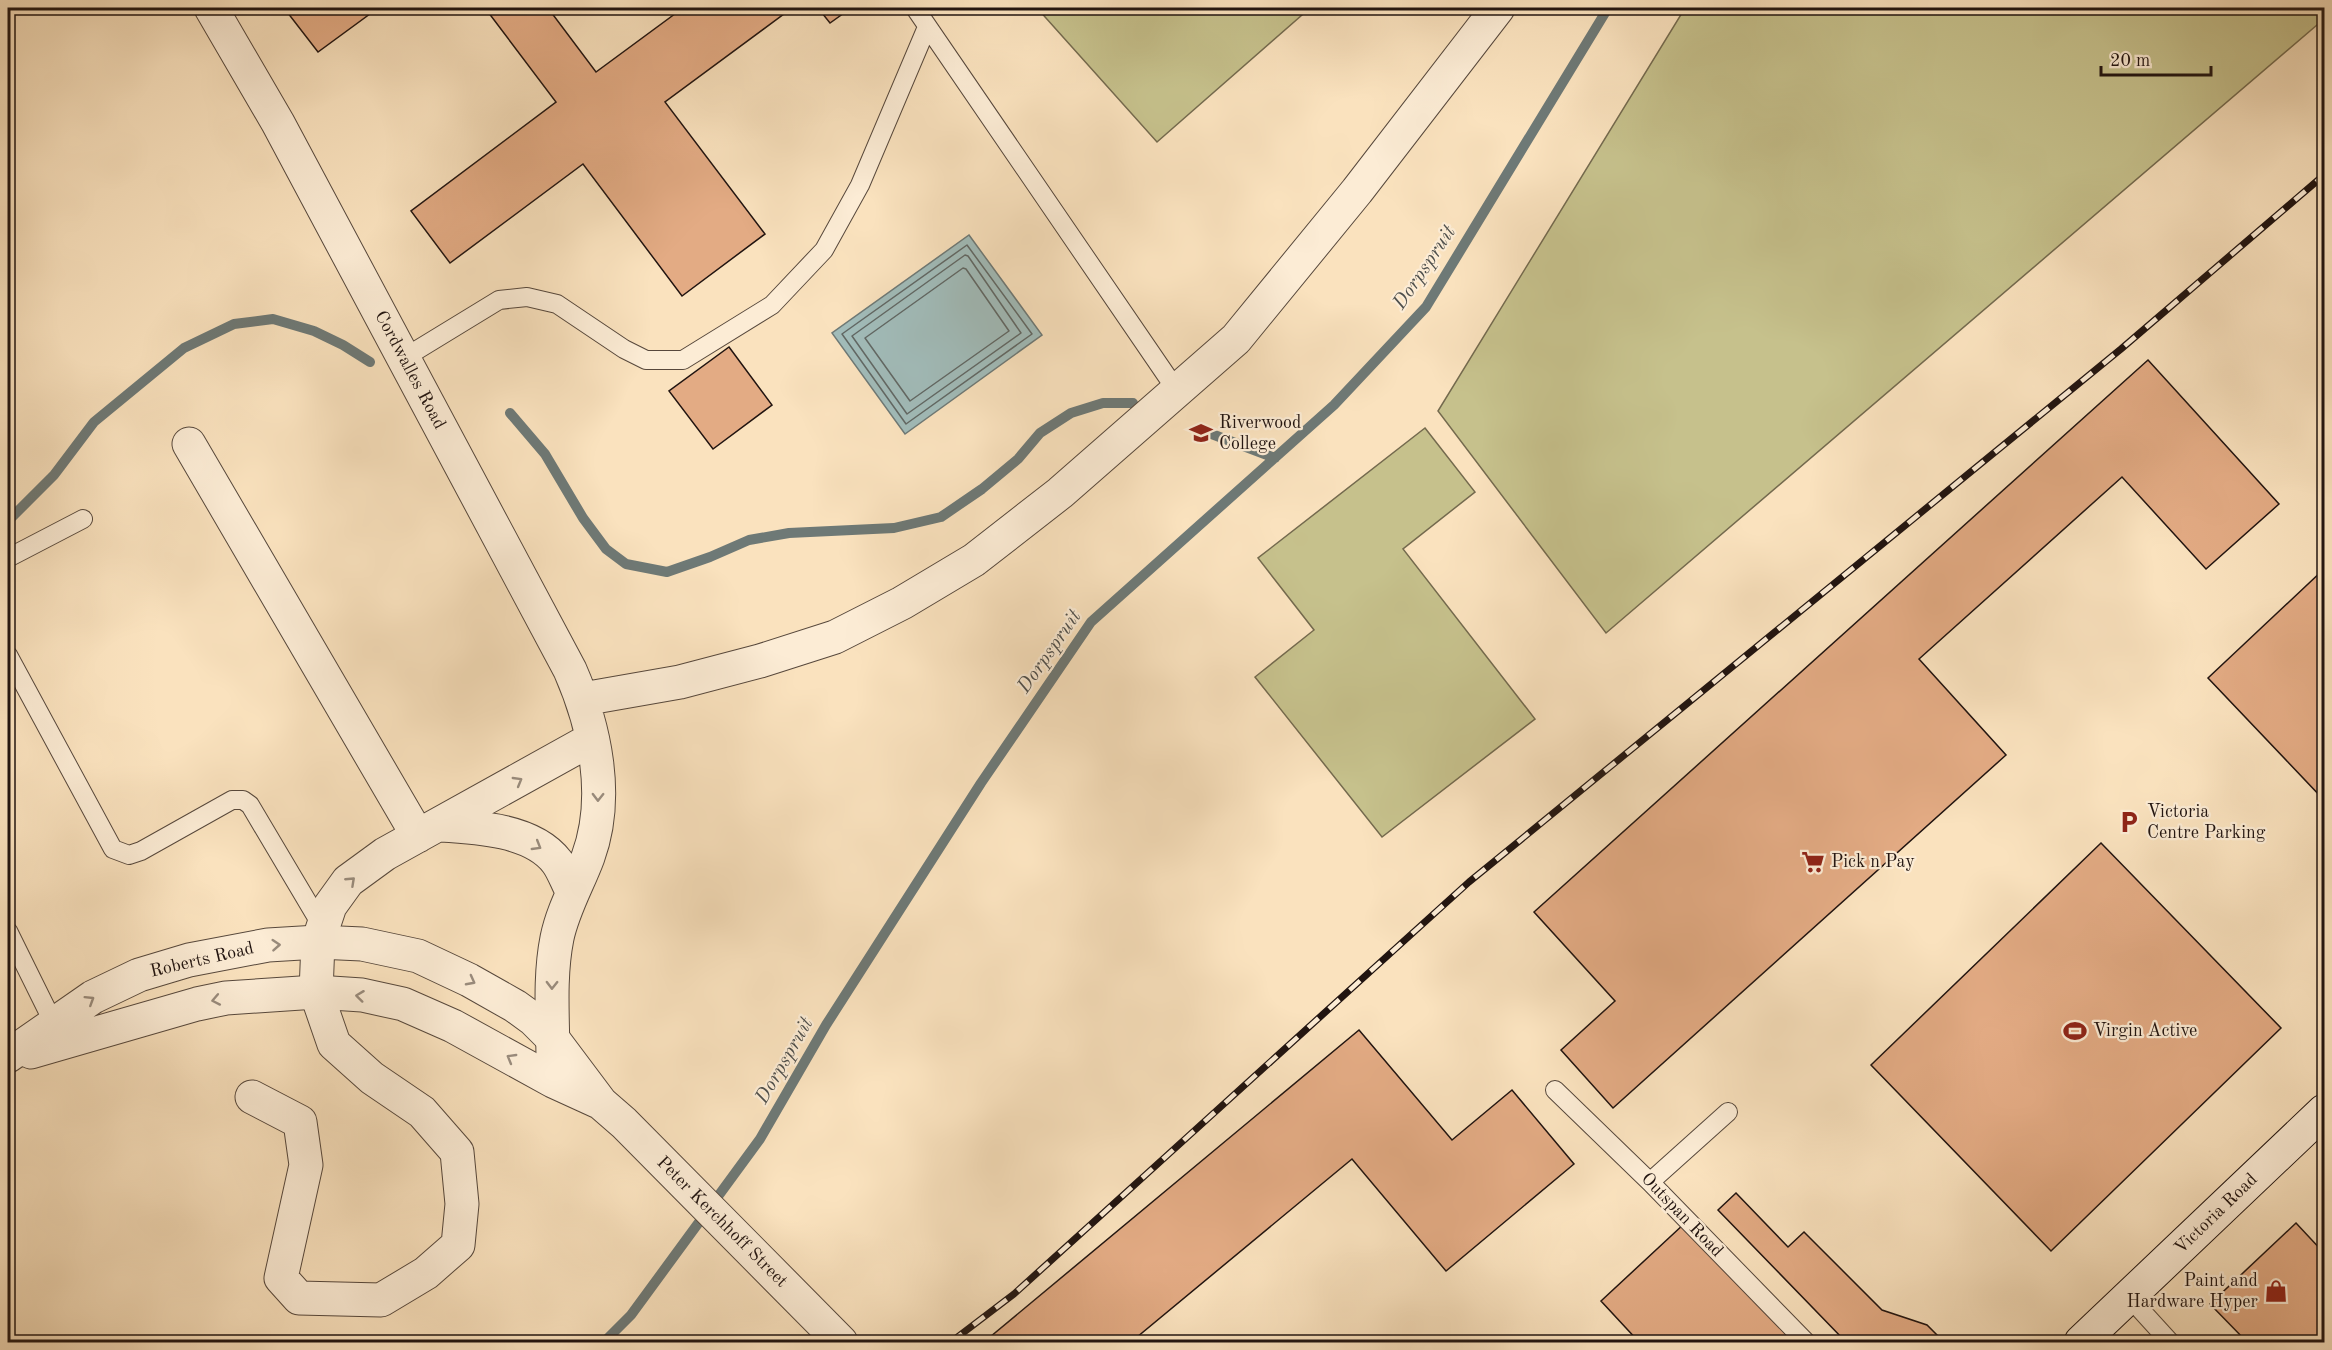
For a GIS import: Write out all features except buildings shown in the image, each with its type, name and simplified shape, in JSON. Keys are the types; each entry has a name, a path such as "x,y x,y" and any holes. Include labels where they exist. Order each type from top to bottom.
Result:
{"street":[{"name":"Cordwalles Road","path":"211,8 278,123 570,670 583,699 598,780 596,832 572,891 558,937 553,970 553,1081"},
{"path":"583,699 680,682 760,661 835,637 902,603 974,560 1060,493 1236,339 1357,191 1498,8"},
{"path":"189,444 429,831"},
{"path":"252,1097 300,1122 306,1165 280,1278 299,1298 381,1300 426,1273 458,1245 462,1204 457,1152 422,1112 372,1078 334,1044 316,992 320,935 330,906 348,881 386,854 592,739"},
{"path":"429,831 476,827 523,838 544,850 557,862 572,891"},
{"name":"Roberts Road","path":"8,1058 93,997 139,975 189,960 320,935 418,956"},
{"name":"Peter Kerchhoff Street","path":"418,956 469,980 533,1019 553,1039 612,1113 841,1342"},
{"name":"Roberts Road","path":"8,1058 58,1042 226,998 316,992 362,995 402,1004"},
{"name":"Peter Kerchhoff Street","path":"402,1004 453,1026 612,1113"},
{"name":"Victoria Road","path":"2081,1342 2325,1111"}],"lane":[{"path":"915,8 1177,391"},
{"path":"404,358 500,300 527,297 557,304 624,349 646,360 683,360 772,305 824,250 860,185 927,27"},
{"path":"8,558 83,519"},
{"path":"8,654 113,849 129,855 141,851 231,800 243,800 250,805 320,935"},
{"path":"8,931 54,1024"},
{"name":"Outspan Road","path":"1555,1090 1650,1182 1806,1342"},
{"path":"1650,1182 1728,1112"},
{"path":"2129,1297 2170,1342"}],"shaded area":[{"path":"1037,8 1310,8 1157,142"},
{"path":"1685,8 2324,8 2324,19 1606,633 1438,411"},
{"path":"1425,428 1475,492 1403,549 1535,719 1382,837 1255,677 1314,630 1258,558"}],"water":[{"path":"969,235 1042,335 905,434 832,333"}],"waterway":[{"name":"Dorpspruit","path":"604,1342 631,1315 760,1139 826,1025 981,783 1091,622 1334,405 1426,307 1608,8"},
{"path":"8,521 54,475 94,422 184,348 234,324 273,319 314,331 370,362"},
{"path":"510,413 545,454 583,518 606,549 626,564 667,572 749,540 789,533 894,528 941,517 982,489 1018,459 1040,433 1071,413 1103,403 1133,403"},
{"path":"1209,433 1275,458"}],"railway":[{"path":"951,1342 1014,1294 1469,882 2121,349 2324,175"}],"place":[{"name":"Riverwood College","path":"1201,433"},
{"name":"Victoria Centre Parking","path":"2129,822"},
{"name":"Pick n Pay","path":"1813,862"},
{"name":"Virgin Active","path":"2075,1031"},
{"name":"Paint and Hardware Hyper","path":"2276,1291"}]}
